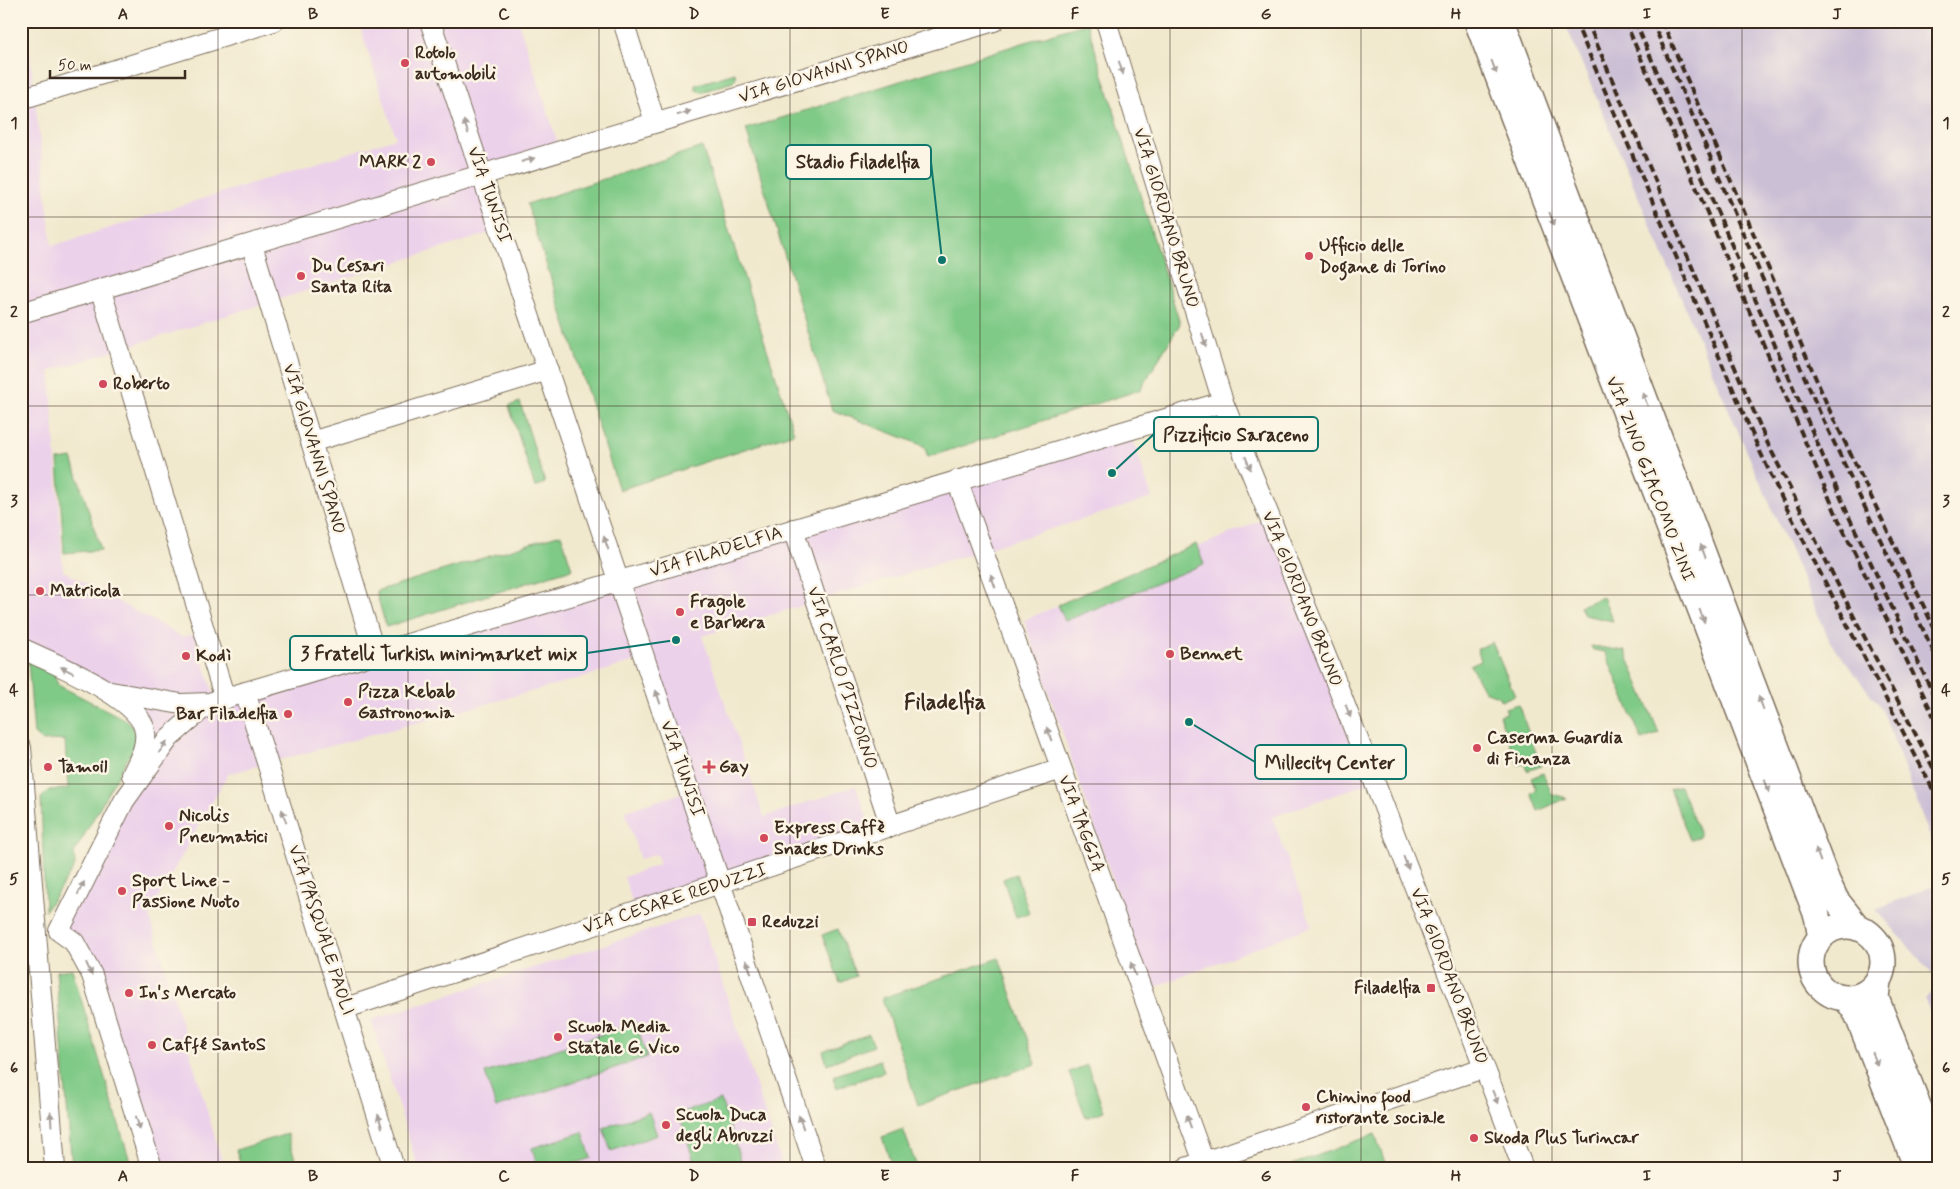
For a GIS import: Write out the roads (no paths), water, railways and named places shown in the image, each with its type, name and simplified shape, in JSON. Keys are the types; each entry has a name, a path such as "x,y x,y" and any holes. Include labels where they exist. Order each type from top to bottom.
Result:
{"street":[{"path":"21,99 274,21"},
{"name":"VIA TUNISI","path":"430,21 816,1168"},
{"path":"623,21 654,122"},
{"name":"VIA GIOVANNI SPANO","path":"21,314 994,21"},
{"name":"VIA GIORDANO BRUNO","path":"1106,21 1223,402 1329,664 1523,1168"},
{"name":"VIA ZINO GIACOMO ZINI","path":"1477,21 1818,916 1820,938"},
{"name":"VIA ZINO GIACOMO ZINI","path":"1502,21 1827,881 1836,900 1858,928"},
{"name":"VIA GIOVANNI SPANO","path":"252,245 375,654"},
{"path":"101,291 217,701"},
{"path":"311,442 548,370"},
{"name":"VIA FILADELFIA","path":"217,701 1223,402"},
{"name":"VIA TAGGIA","path":"956,480 1061,769 1198,1166"},
{"name":"VIA CARLO PIZZORNO","path":"793,529 891,826"},
{"path":"21,648 111,692 139,714 145,730 145,746 131,777 124,801"},
{"path":"111,692 181,704 217,701"},
{"name":"VIA PASQUALE PAOLI","path":"245,692 346,1008 394,1168"},
{"path":"59,931 124,801 169,738 217,701"},
{"path":"21,748 29,934 55,1168"},
{"name":"VIA CESARE REDUZZI","path":"346,1008 1061,769"},
{"path":"1916,1168 1857,1014 1846,998 1827,991 1814,976 1812,956 1820,938 1838,927 1858,928 1872,935 1880,948 1883,964 1878,980 1876,998 1939,1159"},
{"path":"29,934 59,931 74,942 92,974 152,1168"},
{"path":"1846,998 1867,992 1878,980"},
{"path":"1198,1166 1483,1068"}],"railway":[{"path":"1575,21 1757,445 1784,503 1939,801"},
{"path":"1587,21 1766,440 1853,615 1939,779"},
{"path":"1625,21 1840,523 1939,727"},
{"path":"1635,21 1850,519 1939,706"},
{"path":"1652,21 1820,413 1939,663"},
{"path":"1662,21 1829,409 1939,638"}],"place":[{"name":"Rotolo automobili","path":"405,63"},
{"name":"MARK 2","path":"431,162"},
{"name":"Ufficio delle Dogane di Torino","path":"1309,256"},
{"name":"Stadio Filadelfia","path":"942,260"},
{"name":"Du Cesari Santa Rita","path":"301,276"},
{"name":"Roberto","path":"103,384"},
{"name":"Pizzificio Saraceno","path":"1112,473"},
{"name":"Matricola","path":"40,591"},
{"name":"Fragole e Barbera","path":"680,612"},
{"name":"3 Fratelli Turkish minimarket mix","path":"676,640"},
{"name":"Bennet","path":"1170,654"},
{"name":"Kodì","path":"186,656"},
{"name":"Pizza Kebab Gastronomia","path":"348,702"},
{"name":"Bar Filadelfia","path":"288,714"},
{"name":"Millecity Center","path":"1189,722"},
{"name":"Caserma Guardia di Finanza","path":"1477,748"},
{"name":"Tamoil","path":"48,767"},
{"name":"Gay","path":"709,767"},
{"name":"Nicolis Pneumatici","path":"169,826"},
{"name":"Express Caffè Snacks Drinks","path":"764,838"},
{"name":"Sport Line - Passione Nuoto","path":"122,891"},
{"name":"Reduzzi","path":"752,922"},
{"name":"Filadelfia","path":"1431,988"},
{"name":"In's Mercato","path":"129,993"},
{"name":"Scuola Media Statale G. Vico","path":"558,1037"},
{"name":"Caffé SantoS","path":"152,1045"},
{"name":"Chinino food ristorante sociale","path":"1306,1107"},
{"name":"Scuola Duca degli Abruzzi","path":"666,1125"},
{"name":"Skoda Plus Turincar","path":"1474,1138"}],"district":[{"name":"Filadelfia","path":"945,703"}]}
